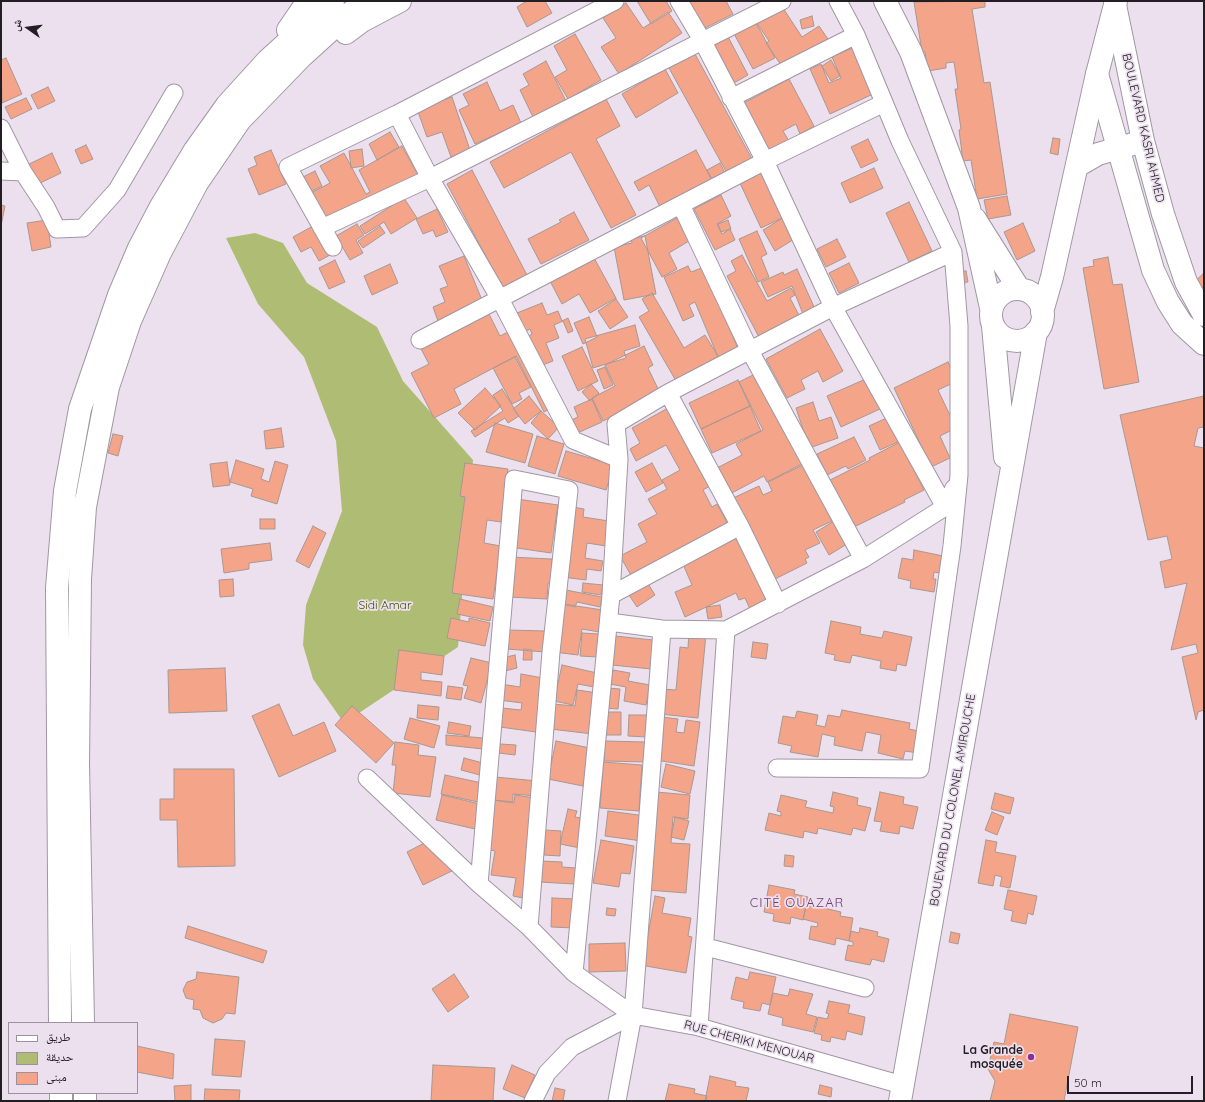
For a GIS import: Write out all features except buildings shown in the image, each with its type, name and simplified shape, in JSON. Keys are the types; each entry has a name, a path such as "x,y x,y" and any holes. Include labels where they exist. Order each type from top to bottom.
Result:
{"main road":[{"path":"267,61 308,1"},
{"path":"60,1022 57,588 65,491 80,410 119,295 139,248 160,208 195,150 227,105 267,61 333,1"},
{"path":"84,1022 78,764 80,579 84,507 108,387 130,321 160,253 197,184 240,120 302,56 345,17 366,1"},
{"path":"270,89 362,21 400,1"},
{"path":"885,1 911,52 969,208 1025,291 1040,304 1039,322 1026,339 1013,341 998,333 992,317 998,296 1004,292 1025,291 1056,259"},
{"name":"BOUEVARD DU COLONEL AMIROUCHE","path":"901,1093 1039,322 1056,259 1097,74 1116,3"},
{"name":"BOULEVARD KASRI AHMED","path":"1116,3 1143,141 1174,250 1192,296 1204,315"},
{"path":"1097,74 1153,270 1168,302 1182,324 1204,344"},
{"path":"1077,166 1098,154 1143,141"},
{"name":"BOUEVARD DU COLONEL AMIROUCHE","path":"969,208 992,317 1004,430 1007,498"}],"street":[{"path":"333,247 288,167 397,114 614,1"},
{"path":"679,1 702,40 731,98 765,160 833,307 945,507"},
{"path":"322,228 430,178 782,1"},
{"path":"777,768 920,768 952,546 960,475 959,326 952,252 884,104 856,35 838,1"},
{"path":"731,98 856,35"},
{"path":"1,128 23,172 46,207 57,228 83,228 117,190 174,93"},
{"path":"420,340 765,160 884,104"},
{"path":"397,114 430,178 500,299 573,440 619,459"},
{"path":"1,171 23,172"},
{"path":"681,205 750,351 863,559"},
{"path":"574,973 609,622 619,459 616,424 668,393 833,307 952,252"},
{"path":"668,393 740,526 778,604"},
{"path":"609,622 662,629 726,630 863,559 945,507 960,475"},
{"path":"479,884 514,479 569,490 550,652 529,927"},
{"path":"611,595 740,526"},
{"path":"617,1101 633,1015 662,629"},
{"path":"699,1027 706,947 726,630"},
{"path":"367,778 479,884 529,927 574,973 633,1015"},
{"path":"706,947 865,988"},
{"path":"534,1101 547,1073 572,1047 633,1015"},
{"name":"RUE CHERIKI MENOUAR","path":"633,1015 699,1027 901,1093"}],"green space":[{"name":"Sidi Amar","path":"255,233 283,243 307,283 377,327 403,381 473,460 458,647 344,723 313,679 303,645 306,605 342,511 336,441 304,357 258,304 226,238"}],"place":[{"name":"La Grande mosquée","path":"1031,1057"}],"district":[{"name":"CITÉ OUAZAR","path":"797,903"}]}
